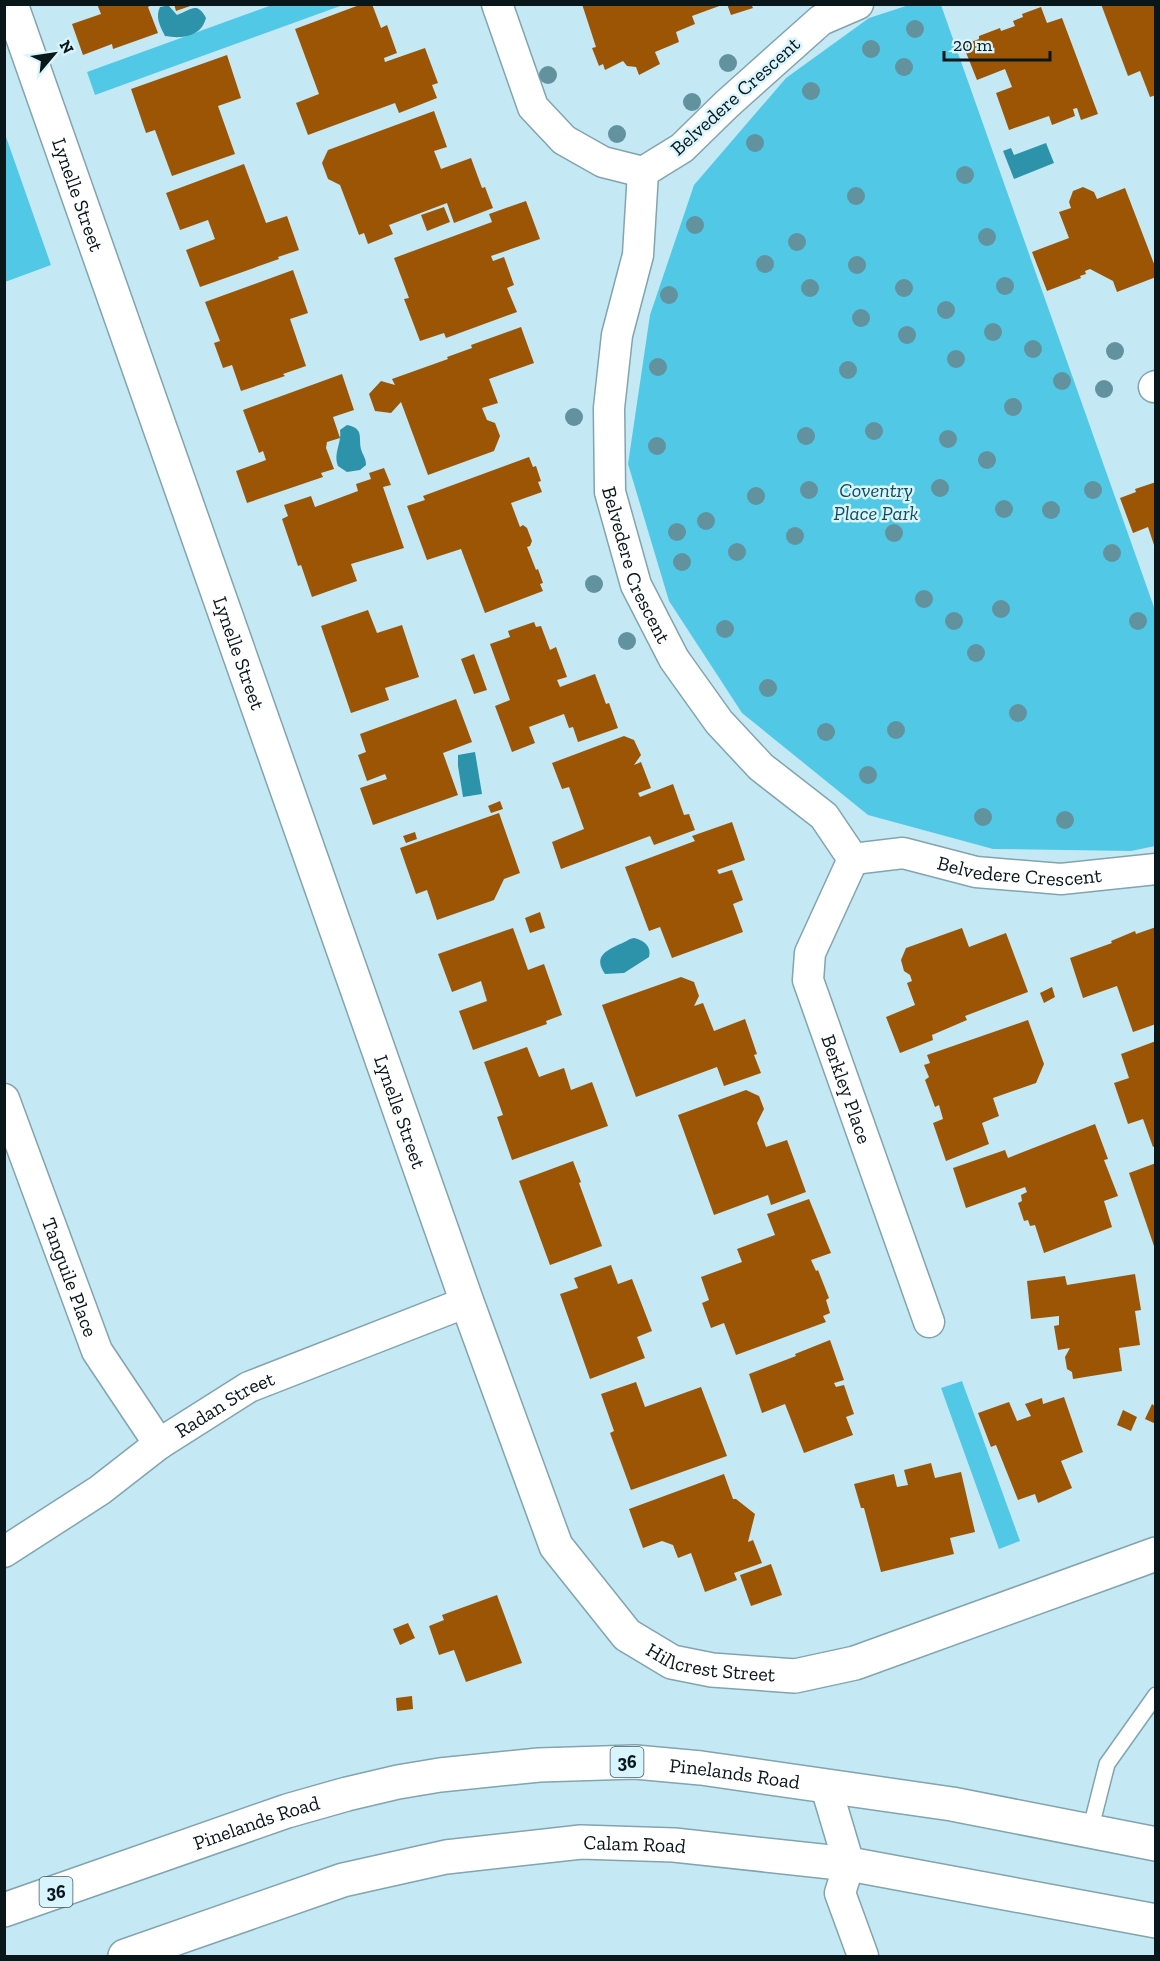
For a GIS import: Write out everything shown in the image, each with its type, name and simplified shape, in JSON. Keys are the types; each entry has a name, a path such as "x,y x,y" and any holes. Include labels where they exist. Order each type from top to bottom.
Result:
{"street":[{"name":"Lynelle Street","path":"11,4 467,1302"},
{"path":"497,4 533,107 564,140 603,162 643,172"},
{"name":"Belvedere Crescent","path":"858,4 821,20 727,104 682,148 643,172 638,255 617,335 609,408 610,492 636,585 674,659 719,722 761,767 824,816 853,858 903,853 975,872 1061,879 1155,869"},
{"name":"Berkley Place","path":"853,858 810,953 808,980 929,1322"},
{"name":"Tanguile Place","path":"4,1099 97,1351 159,1444"},
{"name":"Radan Street","path":"4,1552 100,1490 159,1444 249,1387 467,1302"},
{"name":"Hillcrest Street","path":"467,1302 556,1546 627,1635 672,1662 712,1670 795,1676 855,1663 1155,1554"},
{"name":"Pinelands Road","path":"4,1910 287,1811 367,1789 440,1775 539,1765 635,1762 701,1768 952,1804 1155,1844"},
{"path":"826,1787 849,1864 840,1893 863,1956"},
{"name":"Calam Road","path":"125,1956 343,1880 446,1857 522,1847 591,1842 674,1845 849,1864 1155,1921"}],"lane":[{"path":"1090,1831 1107,1764 1155,1695"}],"green space":[{"path":"272,5 343,5 95,95 87,72"},
{"name":"Coventry Place Park","path":"909,5 941,5 1155,610 1155,846 1131,851 993,849 868,815 742,713 669,601 628,464 650,315 694,185 786,78 869,18"},
{"path":"5,134 51,265 4,282"},
{"path":"962,1381 1020,1541 999,1549 941,1388"}],"shaded area":[{"path":"169,6 177,15 197,8 206,18 204,24 195,33 184,37 165,36 158,14 160,7"},
{"path":"1046,143 1054,163 1014,179 1003,151 1011,148 1014,155"},
{"path":"347,425 359,432 366,465 360,470 347,472 338,466 336,457 340,430"},
{"path":"475,752 482,794 463,797 458,755"},
{"path":"634,938 646,945 650,953 649,957 624,973 605,974 600,963 603,955 610,949"}],"building":[{"path":"97,4 153,4 148,7 158,33 113,49 112,44 83,55 72,24 101,14"},
{"path":"174,4 193,4 193,5 176,11"},
{"path":"362,4 372,4 381,28 387,25 397,53 384,58 385,62 425,48 438,83 432,85 437,98 399,113 395,103 308,135 296,103 319,94 295,29"},
{"path":"582,4 722,5 692,16 695,24 676,32 679,42 655,52 660,64 639,75 636,67 627,66 623,61 605,70 603,64 599,66 592,48 596,47"},
{"path":"727,4 751,4 753,8 731,15"},
{"path":"1101,4 1156,4 1156,95 1150,97 1140,71 1128,76"},
{"path":"1041,7 1047,23 1062,18 1098,114 1081,120 1077,108 1073,109 1075,116 1052,125 1049,116 1009,130 996,93 1012,87 1005,69 977,80 963,45 1000,28 1001,31 1015,26 1013,21 1023,17 1022,14"},
{"path":"227,55 241,98 218,106 235,154 172,176 155,130 146,133 131,89"},
{"path":"434,111 447,147 434,151 441,169 471,158 482,188 485,187 493,208 454,223 447,203 389,225 393,234 368,244 364,233 359,235 340,185 328,179 322,163 328,150"},
{"path":"244,164 266,223 287,216 299,250 200,287 186,250 215,239 208,220 180,230 166,193"},
{"path":"1083,187 1094,192 1097,199 1125,188 1156,269 1156,277 1117,292 1113,281 1090,269 1085,271 1086,274 1080,276 1081,278 1047,291 1032,252 1069,238 1059,212 1071,208 1069,202 1073,191"},
{"path":"526,201 540,239 491,256 493,261 504,257 514,285 507,288 517,312 446,338 444,333 420,341 404,299 409,298 394,258 492,222 489,214"},
{"path":"444,207 450,222 427,231 421,215"},
{"path":"293,270 308,313 290,319 306,366 241,391 232,365 223,368 214,343 220,341 205,302"},
{"path":"521,327 534,363 489,379 498,403 482,408 487,420 495,423 500,436 494,451 428,475 401,402 391,413 375,411 369,394 381,381 395,385 392,379 448,359 447,357 472,348 471,345"},
{"path":"342,374 354,410 333,417 340,438 327,442 326,448 334,469 321,473 323,477 247,503 236,471 266,460 263,451 259,453 243,410"},
{"path":"529,457 533,467 536,466 542,492 511,503 520,527 523,525 527,528 532,541 527,547 536,570 538,569 543,591 485,613 461,549 427,560 407,506 425,500 423,496"},
{"path":"384,468 391,485 383,487 404,548 351,564 357,581 312,597 301,565 298,566 282,519 288,516 284,505 311,496 315,507 358,491 356,484 371,479 369,473"},
{"path":"1156,482 1155,548 1148,527 1133,533 1120,498 1136,492 1135,489"},
{"path":"368,610 377,633 402,625 419,677 385,688 389,700 351,713 321,626"},
{"path":"534,622 536,627 541,626 550,650 556,647 567,677 557,680 560,687 595,674 618,728 578,742 573,727 569,728 564,714 529,727 535,743 512,752 495,706 510,700 490,644 510,637 508,631"},
{"path":"474,654 487,690 474,694 461,659"},
{"path":"456,699 472,742 443,753 458,795 373,825 360,788 387,779 385,774 367,781 358,755 366,752 360,734"},
{"path":"624,736 634,740 641,755 634,765 641,762 651,788 638,793 640,797 673,784 684,815 689,814 695,830 654,845 650,836 561,869 552,842 584,829 569,787 562,789 552,763"},
{"path":"500,801 503,809 491,813 488,806"},
{"path":"499,813 520,873 504,879 494,900 437,920 427,890 416,894 400,848"},
{"path":"732,822 745,860 717,870 719,874 732,870 743,900 733,904 743,932 672,958 660,927 649,931 625,867 695,841 692,836"},
{"path":"415,832 417,839 406,843 403,836"},
{"path":"540,912 545,928 530,933 525,918"},
{"path":"1156,927 1156,1024 1133,1032 1117,986 1083,998 1070,958 1112,943 1111,941 1135,931 1136,934"},
{"path":"513,928 528,970 544,964 562,1015 546,1021 547,1024 473,1050 459,1011 487,1001 481,981 452,992 438,954"},
{"path":"962,928 969,947 1006,933 1028,992 965,1016 967,1020 932,1035 933,1040 900,1053 886,1017 915,1005 907,983 912,981 910,975 904,971 901,960 906,948"},
{"path":"681,977 694,982 699,996 694,1006 703,1003 714,1031 745,1019 761,1073 724,1086 717,1067 636,1097 602,1005"},
{"path":"1052,987 1055,997 1044,1003 1040,993"},
{"path":"1028,1020 1044,1064 1036,1083 993,1098 999,1116 982,1123 989,1144 946,1161 933,1123 943,1119 939,1105 935,1107 925,1080 929,1077 924,1065 930,1063 927,1055"},
{"path":"1156,1041 1156,1146 1153,1147 1143,1119 1128,1124 1114,1083 1129,1078 1121,1054"},
{"path":"527,1047 539,1077 564,1068 571,1090 592,1082 608,1126 512,1160 497,1117 503,1115 484,1062"},
{"path":"746,1090 759,1096 764,1109 757,1123 766,1147 787,1140 806,1192 771,1205 768,1195 714,1215 678,1115"},
{"path":"1095,1124 1108,1159 1104,1160 1118,1196 1104,1201 1112,1227 1044,1253 1035,1225 1030,1226 1028,1220 1024,1221 1018,1203 1022,1201 1021,1195 1027,1192 1025,1187 966,1208 953,1168 1005,1150 1008,1158"},
{"path":"573,1161 602,1246 550,1265 519,1181"},
{"path":"1156,1163 1156,1249 1155,1249 1129,1173"},
{"path":"809,1199 831,1253 811,1260 816,1271 818,1270 829,1298 826,1300 830,1313 823,1316 826,1322 736,1355 724,1323 711,1328 702,1303 709,1300 701,1277 742,1262 737,1249 775,1235 767,1214"},
{"path":"611,1265 618,1284 632,1279 652,1331 637,1337 645,1358 590,1379 560,1294 578,1288 574,1278"},
{"path":"1135,1274 1141,1310 1135,1311 1140,1345 1119,1348 1122,1371 1073,1379 1072,1372 1067,1369 1065,1357 1070,1348 1058,1350 1054,1326 1059,1325 1059,1316 1031,1319 1027,1281 1065,1276 1067,1285"},
{"path":"830,1340 844,1380 834,1383 836,1387 844,1385 854,1414 846,1417 853,1435 804,1453 785,1404 762,1413 749,1374"},
{"path":"636,1382 645,1407 701,1387 727,1456 631,1490 610,1433 614,1431 601,1394"},
{"path":"1064,1397 1083,1452 1061,1461 1072,1488 1038,1503 1035,1494 1018,1500 996,1445 991,1447 978,1413 1009,1402 1017,1421 1031,1416 1025,1404 1042,1398 1043,1404"},
{"path":"1152,1404 1156,1407 1156,1424 1145,1419"},
{"path":"1123,1410 1137,1417 1131,1431 1117,1425"},
{"path":"931,1463 935,1478 961,1472 975,1532 950,1538 954,1554 881,1572 864,1508 861,1508 854,1484 894,1474 897,1487 908,1485 904,1470"},
{"path":"724,1474 733,1499 755,1514 748,1542 753,1540 762,1563 734,1573 737,1580 705,1592 691,1553 678,1558 673,1545 662,1541 643,1548 629,1509"},
{"path":"771,1564 782,1595 751,1606 740,1575"},
{"path":"497,1595 522,1663 466,1682 454,1650 439,1655 429,1626 444,1620 442,1615"},
{"path":"408,1623 415,1638 400,1645 393,1629"},
{"path":"412,1696 413,1709 397,1711 396,1698"}]}
